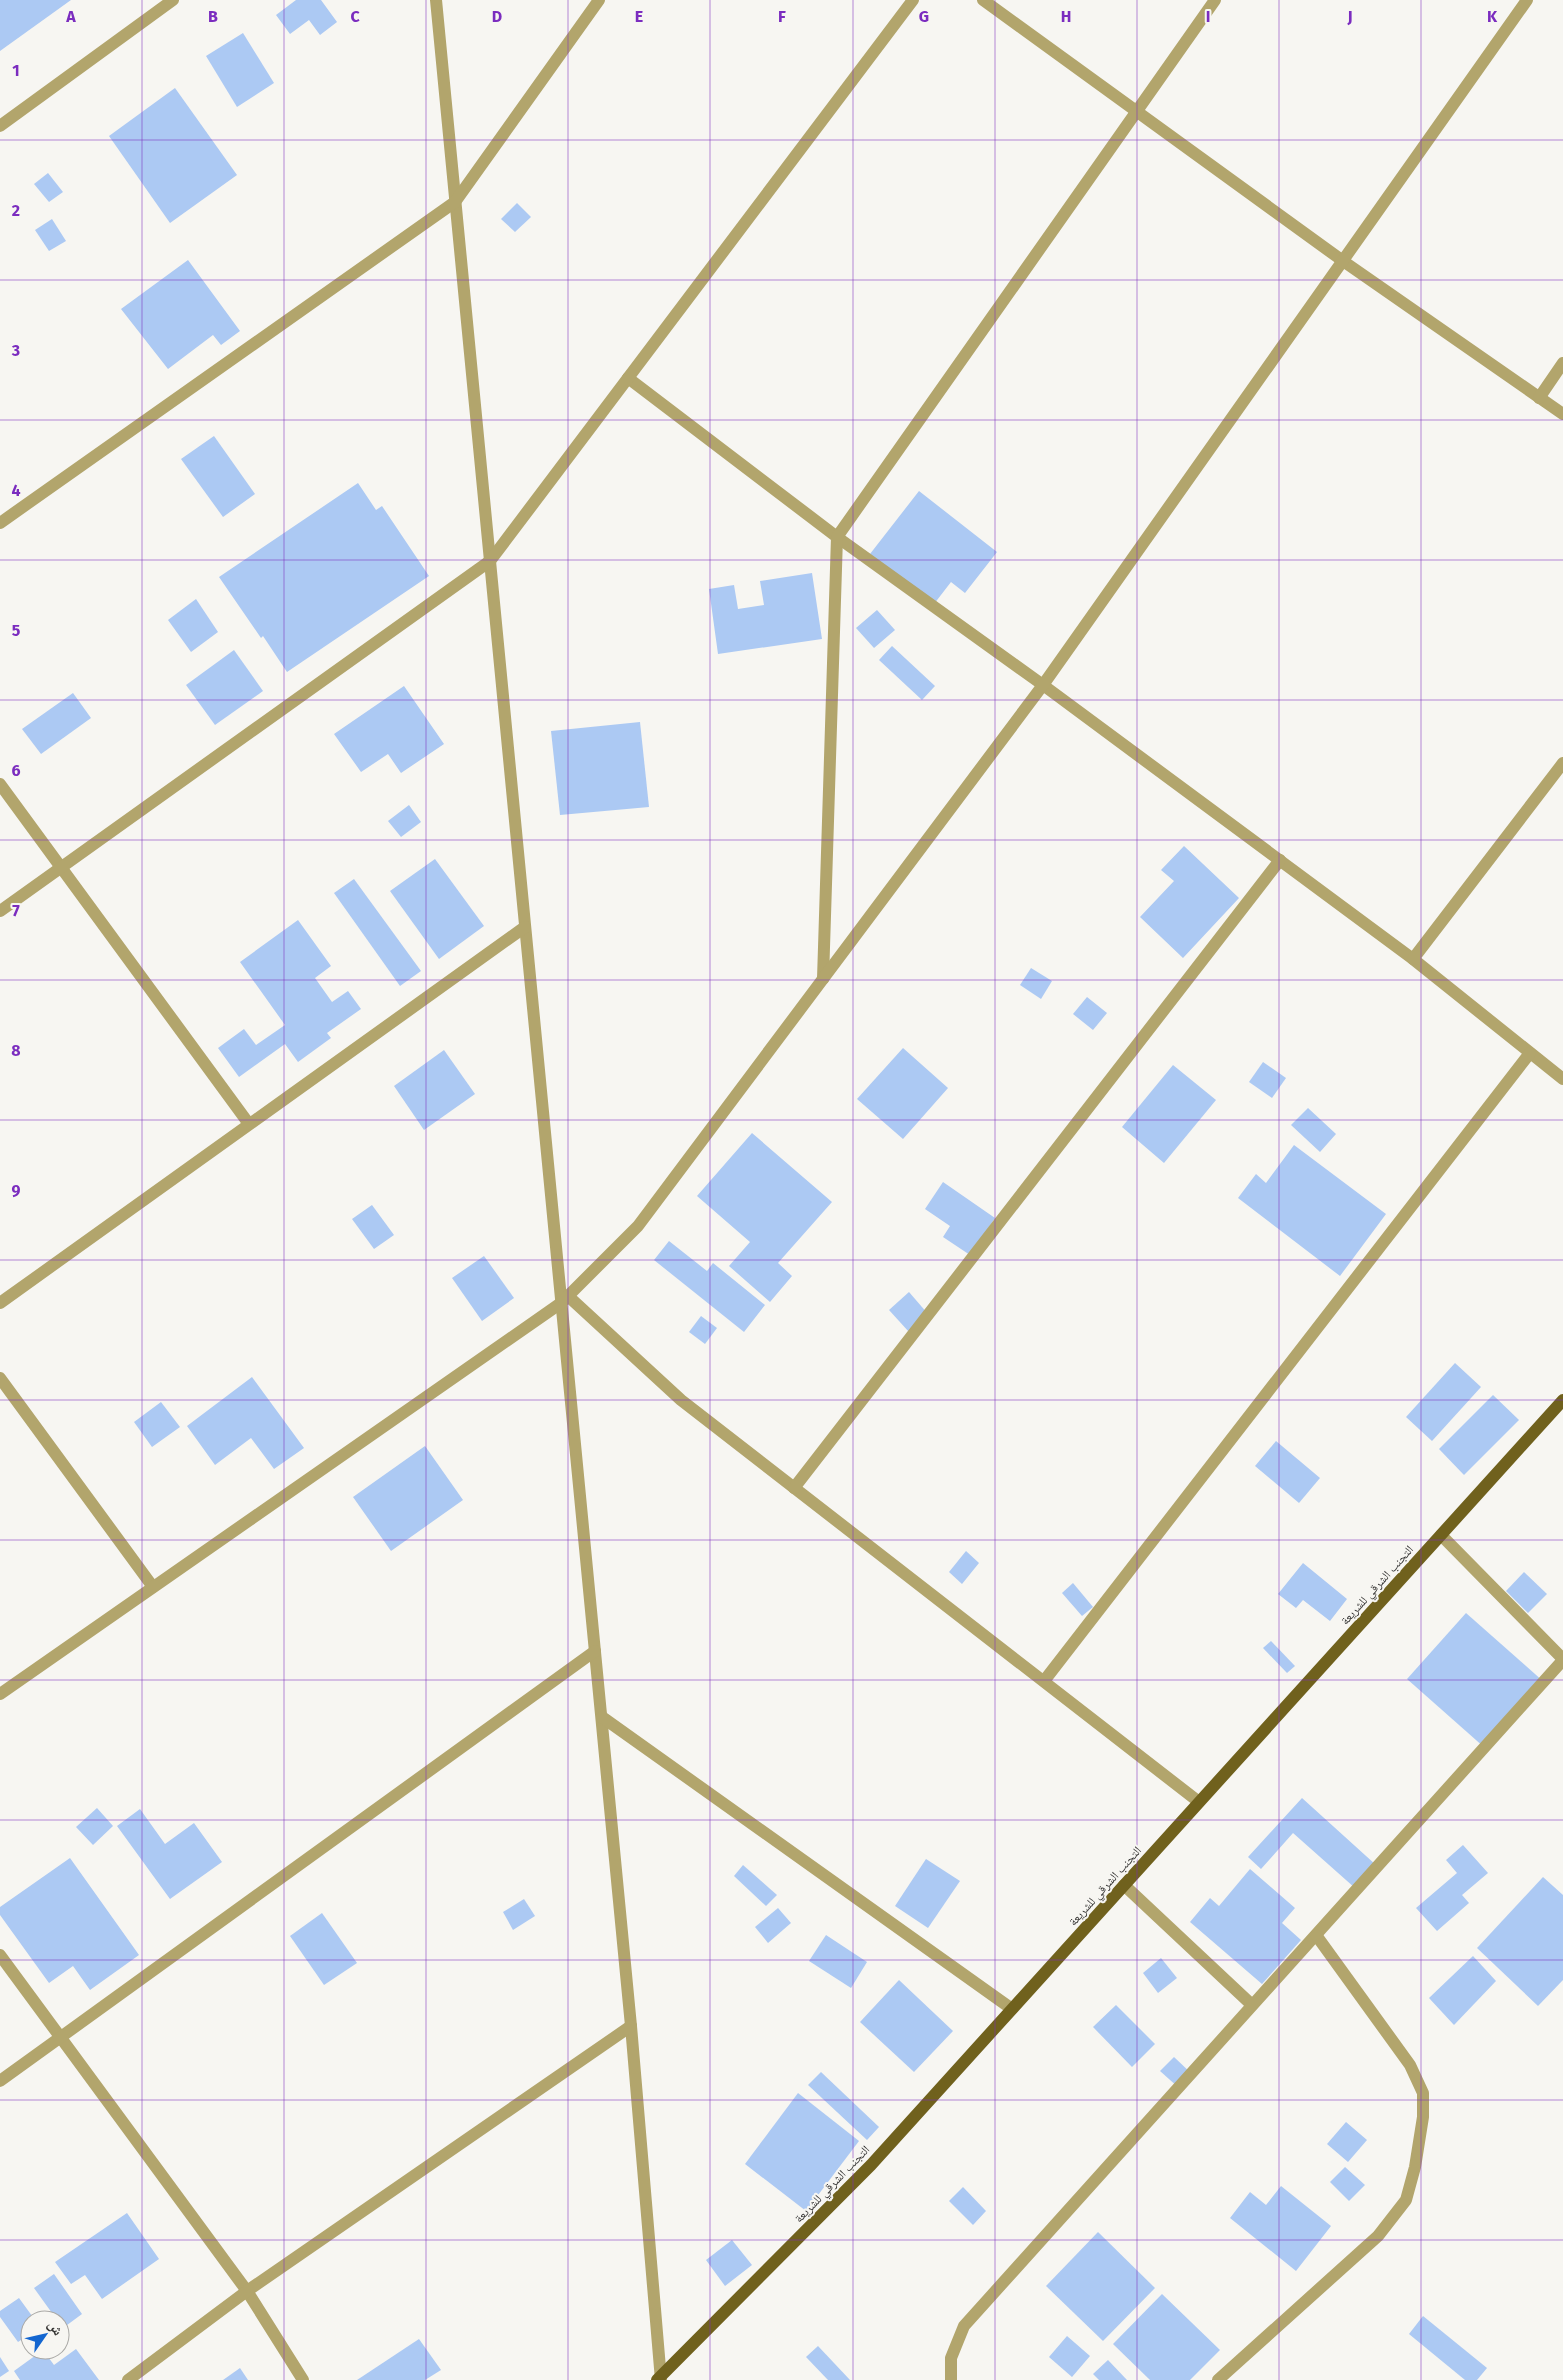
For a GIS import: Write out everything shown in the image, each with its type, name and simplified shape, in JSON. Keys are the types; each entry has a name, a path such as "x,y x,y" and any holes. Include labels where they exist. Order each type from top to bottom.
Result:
{"main road":[{"name":"التجنب الشرقي للشريعة","path":"659,2379 871,2165 1563,1400"}],"street":[{"path":"0,126 173,0"},
{"path":"436,0 525,927 564,1299 595,1651 632,2026 659,2379"},
{"path":"0,523 455,202 599,0"},
{"path":"0,911 490,561 914,0"},
{"path":"983,0 1343,260 1563,414"},
{"path":"823,979 837,537 1215,0"},
{"path":"0,1694 564,1299 638,1226 1043,685 1527,0"},
{"path":"1539,398 1563,363"},
{"path":"628,378 837,537 1043,685 1413,959 1563,1079"},
{"path":"1413,959 1563,763"},
{"path":"0,784 249,1124"},
{"path":"794,1488 1280,860"},
{"path":"0,1303 525,927"},
{"path":"1044,1681 1530,1053"},
{"path":"564,1299 681,1400 1199,1802"},
{"path":"0,1378 153,1587"},
{"path":"951,2380 951,2358 964,2326 1563,1659 1441,1535"},
{"path":"0,2081 595,1651"},
{"path":"602,1717 1012,2009"},
{"path":"1124,1885 1252,2005"},
{"path":"1218,2380 1378,2236 1406,2200 1415,2167 1423,2117 1423,2093 1410,2065 1316,1935"},
{"path":"0,1955 247,2291 304,2380"},
{"path":"128,2380 247,2291 632,2026"}],"building":[{"path":"0,0 71,0 0,51"},
{"path":"296,0 321,0 337,22 320,35 309,20 290,34 276,15"},
{"path":"243,33 274,83 237,107 206,56"},
{"path":"175,88 237,175 170,223 109,136"},
{"path":"48,173 63,192 49,202 34,184"},
{"path":"517,203 531,217 515,232 501,219"},
{"path":"52,219 66,241 49,251 35,230"},
{"path":"188,260 240,331 221,345 213,335 168,369 121,309"},
{"path":"214,436 255,494 223,517 181,459"},
{"path":"358,483 376,510 382,506 429,576 287,672 219,577"},
{"path":"919,491 997,552 965,593 951,582 934,604 870,554"},
{"path":"812,573 822,639 718,654 709,589 734,585 738,609 764,605 760,581"},
{"path":"196,599 218,632 191,652 168,620"},
{"path":"877,610 895,630 874,648 856,628"},
{"path":"892,646 935,686 922,700 879,660"},
{"path":"234,650 263,691 215,725 186,685"},
{"path":"404,686 444,744 401,773 388,754 361,772 334,734"},
{"path":"73,693 91,718 41,754 22,729"},
{"path":"640,722 649,807 560,815 551,731"},
{"path":"409,805 421,822 401,837 388,821"},
{"path":"1184,846 1239,898 1183,958 1140,917 1174,881 1161,870"},
{"path":"435,859 484,926 439,959 390,891"},
{"path":"354,879 421,971 400,986 334,893"},
{"path":"298,920 331,966 315,978 332,1002 348,991 361,1009 327,1033 331,1038 298,1062 285,1044 239,1077 218,1048 244,1029 256,1045 285,1025 240,962"},
{"path":"1031,968 1052,981 1041,999 1020,985"},
{"path":"1087,997 1107,1013 1093,1030 1073,1014"},
{"path":"903,1048 948,1088 903,1139 857,1099"},
{"path":"444,1050 475,1094 424,1130 394,1086"},
{"path":"1263,1062 1286,1078 1272,1098 1249,1082"},
{"path":"1173,1065 1216,1100 1164,1163 1122,1127"},
{"path":"1308,1108 1336,1134 1320,1152 1291,1125"},
{"path":"752,1133 832,1202 778,1263 792,1276 770,1302 729,1266 750,1242 697,1196"},
{"path":"1294,1145 1386,1214 1340,1276 1238,1198 1256,1174 1266,1183"},
{"path":"943,1182 995,1218 970,1255 943,1237 950,1226 925,1209"},
{"path":"372,1205 394,1235 374,1249 352,1219"},
{"path":"669,1241 707,1271 713,1263 765,1305 744,1332 654,1260"},
{"path":"484,1256 514,1298 482,1321 452,1278"},
{"path":"909,1292 928,1314 909,1332 889,1310"},
{"path":"701,1316 717,1328 705,1344 689,1332"},
{"path":"1455,1363 1481,1387 1432,1441 1406,1417"},
{"path":"252,1377 304,1448 274,1469 251,1438 215,1465 187,1426"},
{"path":"1493,1395 1519,1420 1464,1475 1439,1449"},
{"path":"161,1402 180,1427 152,1447 134,1422"},
{"path":"1276,1441 1320,1478 1299,1503 1255,1466"},
{"path":"425,1446 463,1500 391,1551 353,1497"},
{"path":"966,1551 979,1563 962,1584 949,1572"},
{"path":"1303,1563 1347,1599 1330,1621 1303,1600 1296,1608 1278,1594"},
{"path":"1524,1572 1547,1594 1528,1613 1506,1591"},
{"path":"1073,1583 1093,1607 1082,1616 1062,1593"},
{"path":"1466,1613 1544,1682 1485,1748 1407,1679"},
{"path":"1271,1641 1295,1666 1287,1673 1263,1648"},
{"path":"1302,1798 1376,1865 1355,1888 1293,1833 1261,1869 1248,1857"},
{"path":"97,1808 113,1826 93,1845 76,1827"},
{"path":"140,1809 165,1844 194,1823 222,1862 170,1899 117,1826"},
{"path":"1463,1845 1488,1873 1462,1895 1469,1903 1437,1931 1416,1908 1457,1873 1446,1860"},
{"path":"70,1858 139,1955 90,1990 73,1966 49,1983 0,1915 0,1907"},
{"path":"926,1859 960,1881 928,1928 895,1906"},
{"path":"743,1865 777,1895 766,1906 734,1876"},
{"path":"1250,1869 1295,1908 1282,1923 1301,1940 1262,1984 1190,1922 1210,1898 1219,1906"},
{"path":"1543,1877 1563,1895 1563,1980 1538,2006 1477,1948"},
{"path":"524,1899 535,1916 513,1930 503,1912"},
{"path":"778,1908 791,1923 768,1943 755,1927"},
{"path":"322,1913 357,1963 324,1985 290,1936"},
{"path":"826,1935 867,1962 851,1988 809,1961"},
{"path":"1473,1956 1496,1981 1454,2025 1429,1998"},
{"path":"1161,1958 1177,1978 1158,1993 1143,1973"},
{"path":"899,1980 953,2031 914,2072 860,2022"},
{"path":"1116,2005 1155,2044 1132,2067 1093,2027"},
{"path":"1174,2057 1192,2074 1179,2088 1160,2071"},
{"path":"821,2072 879,2127 867,2140 808,2085"},
{"path":"798,2093 859,2141 806,2211 745,2164"},
{"path":"1346,2122 1367,2140 1348,2162 1327,2144"},
{"path":"1345,2167 1365,2185 1349,2201 1330,2182"},
{"path":"1281,2186 1331,2226 1296,2271 1230,2218 1250,2192 1266,2205"},
{"path":"963,2187 986,2211 973,2225 949,2201"},
{"path":"127,2213 159,2259 102,2299 85,2275 71,2284 55,2262"},
{"path":"1098,2232 1155,2288 1103,2341 1046,2286"},
{"path":"732,2240 752,2265 725,2286 706,2260"},
{"path":"54,2274 82,2314 70,2323 70,2310 50,2310 34,2288"},
{"path":"1162,2294 1220,2350 1190,2380 1150,2380 1113,2344"},
{"path":"19,2298 28,2310 20,2310 20,2341 18,2342 0,2317 0,2311"},
{"path":"1423,2316 1487,2368 1477,2380 1465,2380 1409,2334"},
{"path":"1067,2336 1090,2356 1072,2377 1049,2357"},
{"path":"419,2339 441,2370 425,2380 357,2380"},
{"path":"818,2346 850,2380 828,2380 806,2357"},
{"path":"76,2349 99,2380 20,2380 14,2371 29,2360 50,2360 54,2365 61,2360 70,2360 70,2353"},
{"path":"0,2357 9,2371 0,2377"},
{"path":"1108,2360 1127,2380 1099,2380 1093,2374"},
{"path":"240,2368 248,2380 223,2380"}]}
